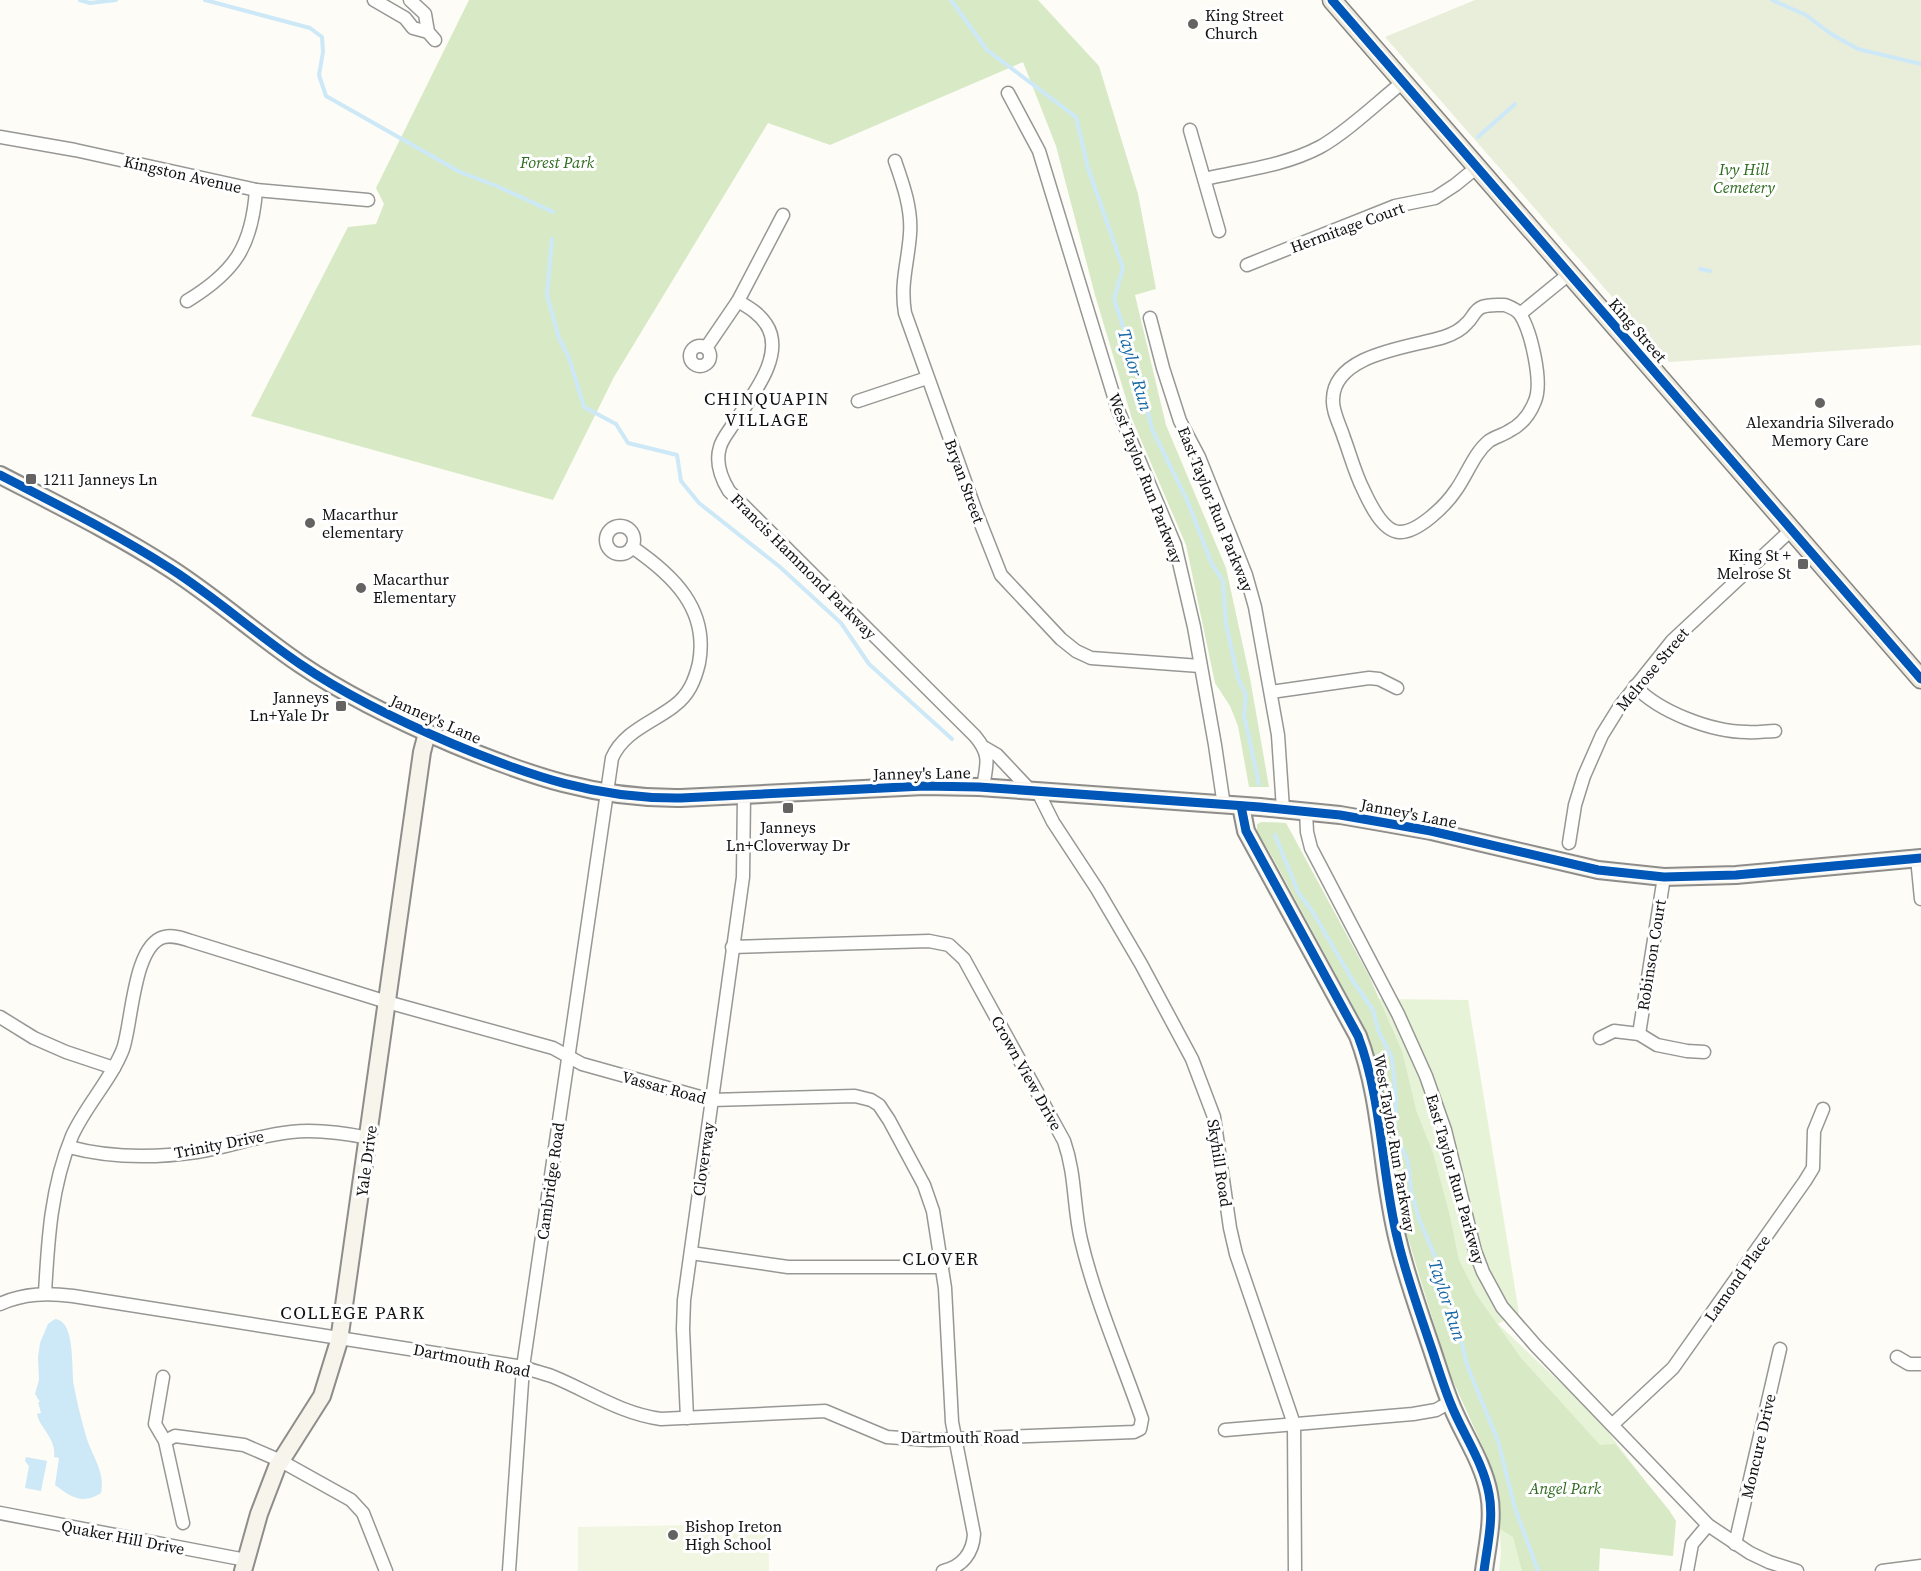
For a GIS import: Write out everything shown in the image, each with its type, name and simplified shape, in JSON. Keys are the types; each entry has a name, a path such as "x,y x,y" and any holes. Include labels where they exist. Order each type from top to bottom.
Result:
{"main road":[{"name":"King Street","path":"1332,0 1921,679"},
{"name":"Janney's Lane","path":"0,475 132,544 189,582 302,665 360,700 427,733 555,783 645,798 924,786 983,787 1283,809 1363,819 1431,831 1598,870 1664,877 1737,875 1919,858"},
{"name":"Yale Drive","path":"245,1566 259,1514 281,1461 322,1396 340,1337 422,752 427,733"},
{"name":"West Taylor Run Parkway","path":"1241,806 1246,831 1313,952 1363,1049 1373,1089 1390,1208 1398,1243 1450,1402 1471,1444 1490,1495 1491,1510 1484,1571"}],"street":[{"path":"374,0 405,18 413,28 432,36 425,14 410,0"},
{"path":"1205,178 1269,166 1317,148 1335,137 1403,82"},
{"name":"West Taylor Run Parkway","path":"1008,93 1039,151 1118,410 1175,545 1194,627 1224,806"},
{"path":"1190,130 1219,231"},
{"name":"Kingston Avenue","path":"0,137 75,150 256,190 368,200"},
{"name":"Bryan Street","path":"895,161 904,188 910,231 902,286 905,313 1001,575 1068,645 1091,658 1200,666"},
{"name":"Hermitage Court","path":"1246,265 1395,206 1435,198 1476,168"},
{"path":"187,302 228,269 242,250 252,227 256,190"},
{"path":"706,348 738,300 783,215"},
{"path":"1520,314 1569,274"},
{"name":"Francis Hammond Parkway","path":"738,300 756,313 766,324 771,336 771,351 767,370 720,448 719,467 722,479 729,491 985,748 997,755 1034,790"},
{"path":"1504,305 1514,308 1520,314 1538,375 1535,401 1528,416 1519,425 1489,441 1456,491 1417,528 1400,532 1390,528 1369,501 1361,485 1333,406 1336,384 1343,374 1383,352 1455,333 1484,306 1504,305"},
{"name":"East Taylor Run Parkway","path":"1150,318 1180,421 1199,457 1246,575 1255,607 1278,735 1283,809"},
{"path":"858,401 927,378"},
{"name":"Melrose Street","path":"1569,843 1575,805 1592,756 1610,721 1672,641 1791,530"},
{"name":"Cambridge Road","path":"509,1571 523,1367 612,758 616,750 633,732 674,706 689,692 700,656 699,628 692,605 679,587 632,547"},
{"path":"1271,692 1369,678 1379,679 1397,688"},
{"path":"1635,687 1647,699 1692,720 1746,732 1775,730"},
{"path":"983,787 986,768 985,748"},
{"name":"Skyhill Road","path":"1034,790 1097,889 1192,1059 1214,1117 1230,1228 1236,1254 1294,1424 1295,1571"},
{"name":"Cloverway","path":"687,1418 683,1329 711,1100 743,877 744,794"},
{"name":"East Taylor Run Parkway","path":"1306,812 1311,848 1398,1014 1426,1077 1444,1130 1475,1251 1483,1272 1502,1307 1708,1525 1735,1544 1769,1562 1797,1571"},
{"path":"1919,858 1921,898"},
{"name":"Robinson Court","path":"1639,1034 1664,877"},
{"name":"Vassar Road","path":"114,1068 126,1039 133,997 145,957 154,942 172,936 387,1002 553,1048 582,1064 711,1100 855,1096 871,1100 879,1106 889,1120 924,1185 933,1211 942,1267 949,1345 950,1398 955,1439 974,1534 974,1544 966,1558 958,1565 943,1571"},
{"name":"Crown View Drive","path":"732,947 930,941 949,945 964,959 1064,1141 1072,1164 1081,1239 1095,1289 1142,1419"},
{"path":"0,1017 34,1038 66,1052 114,1068 90,1102 69,1147 55,1191 49,1223 45,1293"},
{"name":"Robinson Court","path":"1600,1038 1614,1031 1639,1034 1657,1045 1704,1052"},
{"name":"Lamond Place","path":"1612,1425 1672,1368 1805,1181 1813,1168 1814,1131 1822,1109"},
{"name":"Trinity Drive","path":"69,1147 98,1154 139,1155 196,1152 270,1135 294,1132 324,1132 369,1138"},
{"path":"691,1253 788,1267 942,1267"},
{"name":"Dartmouth Road","path":"0,1304 23,1296 45,1293 73,1296 523,1367 553,1377 641,1417 661,1419 825,1411 887,1437 930,1440 1134,1432 1140,1429 1142,1419"},
{"name":"Moncure Drive","path":"1735,1544 1780,1349"},
{"path":"1897,1357 1909,1364 1921,1364"},
{"path":"163,1377 155,1424 165,1441 183,1523"},
{"path":"1225,1430 1413,1414 1436,1410 1450,1402"},
{"path":"165,1441 175,1436 244,1445 281,1461 351,1500 363,1513 386,1571"},
{"name":"Quaker Hill Drive","path":"0,1513 245,1566"},
{"path":"1687,1571 1692,1544 1708,1525"},
{"path":"1882,1571 1921,1566"}],"green space":[{"name":"Forest Park","path":"469,0 1038,0 1099,66 1138,194 1156,289 1135,295 1166,425 1226,568 1250,678 1269,787 1249,787 1238,726 1230,706 1215,683 1186,545 1132,419 1095,295 1056,146 1023,62 830,145 768,123 614,377 553,500 251,416 348,227 376,224 384,204 376,188"},
{"name":"Ivy Hill Cemetery","path":"1475,0 1921,0 1921,345 1669,362 1385,37"},
{"name":"Angel Park","path":"1262,822 1286,823 1369,976 1379,999 1468,1000 1519,1313 1498,1324 1596,1416 1646,1482 1673,1556 1600,1548 1599,1571 1499,1571 1501,1553 1497,1486 1482,1441 1449,1372 1406,1231 1380,1077 1365,1028 1257,831 1257,824"},
{"name":"Angel Park","path":"1262,822 1286,823 1369,976 1402,1051 1416,1110 1433,1153 1459,1260 1476,1294 1521,1358 1600,1445 1615,1444 1669,1510 1676,1521 1673,1556 1600,1548 1599,1571 1522,1571 1513,1537 1500,1529 1497,1486 1490,1463 1449,1372 1406,1231 1393,1168 1380,1077 1365,1028 1257,831 1257,824"},
{"path":"768,1524 769,1571 578,1571 578,1527"}],"water":[{"path":"55,1319 62,1322 69,1337 78,1404 86,1436 101,1478 101,1493 94,1497 77,1498 55,1485 59,1458 54,1457 53,1445 38,1419 37,1414 41,1413 38,1402 40,1402 35,1394 39,1380 40,1343 48,1324"},
{"path":"26,1457 47,1461 41,1491 25,1488 29,1466 25,1461"}],"waterway":[{"path":"80,0 90,3 116,0"},
{"path":"205,0 310,28 322,37 323,52 319,75 326,96 460,172 553,212"},
{"name":"Taylor Run","path":"951,0 987,50 1076,117 1088,168 1123,268 1114,299 1137,368 1152,429 1188,502 1211,562 1223,581 1226,624 1238,678 1246,695 1244,715 1259,784"},
{"path":"1772,0 1806,15 1831,34 1858,49 1921,64"},
{"path":"1478,137 1515,104"},
{"path":"552,239 547,295 559,338 569,358 584,407 616,424 628,443 677,455 681,481 699,503 780,567 841,623 869,664 952,739"},
{"path":"1700,269 1710,271"},
{"name":"Taylor Run","path":"1275,835 1298,892 1373,1010 1378,1030 1392,1058 1396,1098 1395,1131 1408,1162 1411,1191 1459,1331 1467,1365 1498,1441 1515,1508 1538,1571"}],"cycle path":[{"path":"1332,0 1921,679"},
{"path":"0,475 151,556 204,592 300,664 355,697 481,756 592,790 681,798 924,786 979,787 1260,807 1340,815 1431,831 1598,870 1664,877 1736,875 1921,858"},
{"path":"1241,806 1246,831 1358,1036 1366,1061 1377,1112 1392,1216 1405,1266 1447,1394 1482,1470 1489,1494 1490,1523 1484,1571"}],"place":[{"name":"King Street Church","path":"1193,24"},
{"name":"Alexandria Silverado Memory Care","path":"1820,403"},
{"name":"1211 Janneys Ln","path":"31,479"},
{"name":"Macarthur elementary","path":"310,523"},
{"name":"King St + Melrose St","path":"1803,564"},
{"name":"Macarthur Elementary","path":"361,588"},
{"name":"Janneys Ln+Yale Dr","path":"341,706"},
{"name":"Janneys Ln+Cloverway Dr","path":"788,808"},
{"name":"Bishop Ireton High School","path":"673,1535"}],"district":[{"name":"CHINQUAPIN VILLAGE","path":"767,409"},
{"name":"CLOVER","path":"941,1259"},
{"name":"COLLEGE PARK","path":"353,1313"}]}
